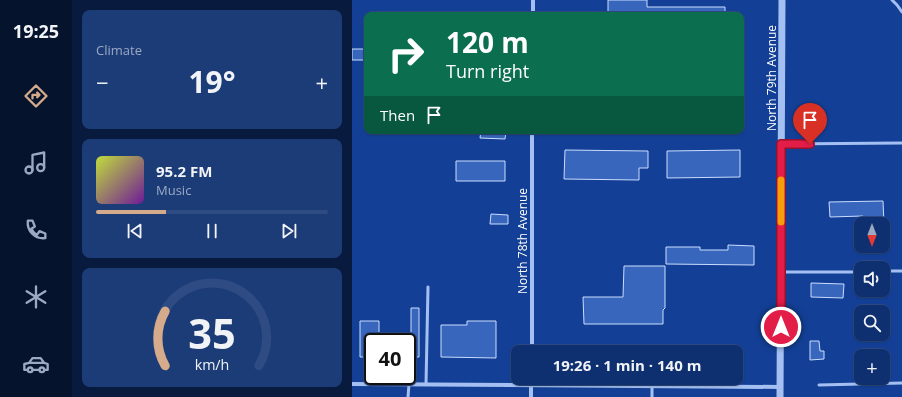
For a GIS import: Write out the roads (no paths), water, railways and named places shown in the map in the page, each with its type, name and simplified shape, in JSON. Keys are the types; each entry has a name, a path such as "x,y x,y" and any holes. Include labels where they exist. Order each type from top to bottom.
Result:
{"street":[{"path":"533,0 533,12"},
{"name":"North 79th Avenue","path":"780,397 782,0"},
{"name":"North 78th Avenue","path":"532,134 532,345"},
{"path":"352,384 364,384"},
{"path":"416,384 780,387"},
{"path":"531,386 531,397"}],"lane":[{"path":"893,0 902,12"},
{"path":"781,144 902,143"},
{"path":"890,271 902,271"},
{"path":"781,272 854,272"},
{"path":"426,384 428,287"},
{"path":"819,385 902,383"},
{"path":"408,397 409,385"},
{"path":"652,386 652,397"}]}
